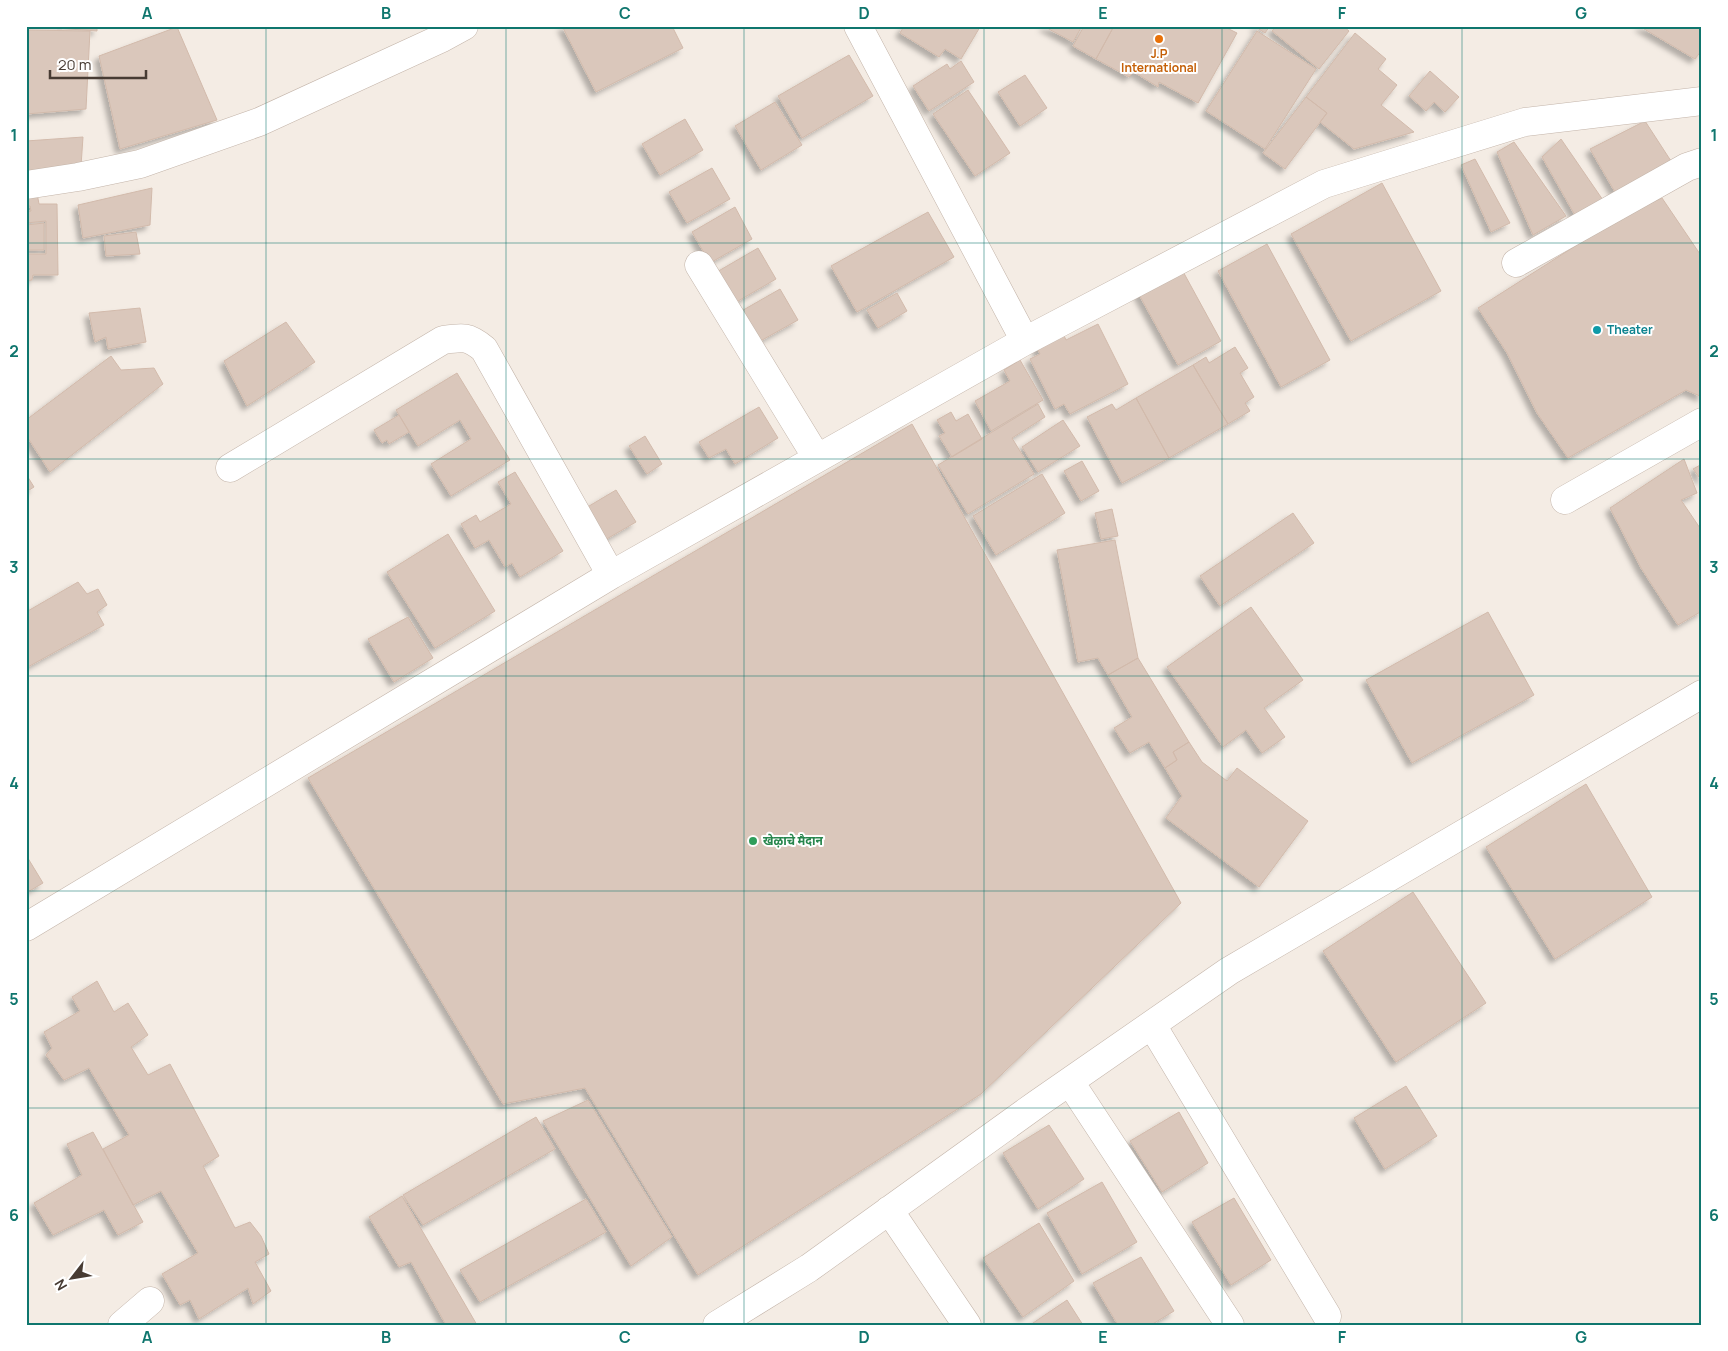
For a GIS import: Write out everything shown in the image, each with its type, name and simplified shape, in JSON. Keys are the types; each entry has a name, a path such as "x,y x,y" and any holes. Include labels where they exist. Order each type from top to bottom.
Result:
{"street":[{"path":"26,184 78,178 140,164 259,122 442,38 464,26"},
{"path":"858,26 1025,341"},
{"path":"26,927 611,575 1025,341 1324,184 1525,122 1702,101"},
{"path":"1516,264 1687,167 1702,162"},
{"path":"699,265 817,458"},
{"path":"230,468 443,340 460,338 473,340 484,349 611,575"},
{"path":"1565,500 1702,422"},
{"path":"718,1325 746,1317 889,1210 1229,971 1702,694"},
{"path":"1152,1025 1327,1316"},
{"path":"1070,1082 1230,1325"},
{"path":"889,1210 967,1325"},
{"path":"122,1325 150,1301"}],"building":[{"path":"26,26 97,26 97,31"},
{"path":"562,26 672,26 683,48 596,92"},
{"path":"904,26 980,27 961,59 945,49 939,57 900,33"},
{"path":"1043,26 1082,26 1073,42"},
{"path":"1084,26 1114,26 1096,59 1073,46"},
{"path":"1114,26 1223,26 1237,33 1198,103 1159,82 1158,87 1134,72 1129,77 1096,59"},
{"path":"1254,26 1270,26 1265,33"},
{"path":"1276,26 1343,26 1349,31 1319,69 1272,31"},
{"path":"1639,26 1702,26 1702,50 1695,59"},
{"path":"177,27 217,120 120,149 99,56"},
{"path":"26,30 90,31 86,109 26,114"},
{"path":"1257,31 1316,69 1265,149 1206,111"},
{"path":"1355,33 1386,59 1378,69 1397,85 1381,105 1414,132 1354,149 1320,122 1327,113 1306,97"},
{"path":"849,55 873,96 802,138 778,96"},
{"path":"961,61 974,82 929,111 913,86 947,64 950,69"},
{"path":"1430,71 1459,97 1445,112 1434,102 1426,111 1409,96"},
{"path":"1025,75 1047,108 1020,126 998,92"},
{"path":"968,90 1010,153 975,176 933,114"},
{"path":"1306,97 1327,113 1285,169 1263,153"},
{"path":"775,102 802,145 761,170 735,126"},
{"path":"685,119 703,150 660,175 642,144"},
{"path":"1645,121 1671,161 1615,192 1590,149"},
{"path":"83,137 81,166 26,174 26,141"},
{"path":"1561,139 1605,203 1576,217 1542,157"},
{"path":"1514,142 1566,216 1533,235 1497,152"},
{"path":"1475,159 1510,223 1491,232 1461,165"},
{"path":"712,168 730,199 687,223 669,192"},
{"path":"1382,183 1441,291 1351,341 1291,234"},
{"path":"152,188 150,225 83,238 78,205"},
{"path":"26,192 37,193 39,204 57,204 58,275 33,275 32,280 26,281 26,254 46,254 46,221 26,223 26,212 31,211 30,206 26,206"},
{"name":"Theater","path":"1662,198 1702,257 1702,397 1686,390 1568,458 1537,413 1507,353 1478,308 1624,215"},
{"path":"735,207 752,239 710,263 692,232"},
{"path":"928,212 954,257 857,312 831,266"},
{"path":"44,223 44,250 26,250 26,225"},
{"path":"136,232 140,254 106,256 104,236"},
{"path":"1267,244 1330,360 1281,387 1218,271"},
{"path":"758,248 776,279 733,304 715,273"},
{"path":"1180,266 1221,341 1178,365 1137,291"},
{"path":"780,289 798,320 755,344 738,313"},
{"path":"897,293 907,311 878,328 867,310"},
{"path":"140,308 146,342 108,349 106,337 95,342 89,313"},
{"path":"286,322 315,362 247,406 224,361"},
{"path":"1098,324 1128,384 1070,414 1064,404 1055,409 1030,359 1040,354 1035,344 1062,331 1066,340"},
{"path":"1235,347 1248,368 1240,373 1254,397 1245,403 1250,411 1228,424 1193,365 1206,357 1209,363"},
{"path":"111,356 121,370 154,368 163,384 50,472 26,435 26,420"},
{"path":"1020,360 1043,400 991,431 975,401 1010,381 1004,370"},
{"path":"1193,365 1228,424 1169,458 1136,398"},
{"path":"457,373 510,460 451,496 431,464 471,439 460,420 418,446 396,410"},
{"path":"1136,398 1169,458 1122,483 1087,417 1112,404 1116,410"},
{"path":"1038,404 1045,417 1012,438 1034,474 968,514 938,465"},
{"path":"759,407 778,438 735,464 726,449 709,458 699,442"},
{"path":"951,412 956,421 968,414 982,439 952,457 939,436 945,433 937,420"},
{"path":"399,415 409,432 389,444 387,440 382,443 374,430"},
{"path":"1063,420 1080,446 1038,472 1022,447"},
{"path":"912,424 1181,903 981,1094 698,1275 585,1088 503,1104 308,778"},
{"path":"645,436 662,464 647,474 629,446"},
{"path":"1684,459 1697,493 1681,500 1702,531 1702,611 1678,625 1641,568 1610,508"},
{"path":"1082,461 1099,491 1081,501 1064,471"},
{"path":"1702,464 1702,481 1693,469"},
{"path":"515,472 563,551 520,577 512,563 505,567 489,540 475,548 461,524 476,515 480,522 511,504 498,482"},
{"path":"26,474 34,487 26,492"},
{"path":"1042,474 1065,513 996,555 973,516"},
{"path":"616,490 636,522 598,544 579,512"},
{"path":"1112,509 1118,536 1101,539 1095,513"},
{"path":"1293,513 1314,543 1220,606 1200,576"},
{"path":"448,534 495,611 435,648 387,572"},
{"path":"1115,540 1138,658 1108,675 1098,658 1078,662 1057,550"},
{"path":"78,582 87,594 98,589 107,605 97,612 104,625 26,668 26,612"},
{"path":"1251,607 1303,680 1264,708 1285,737 1262,753 1246,730 1223,747 1167,667"},
{"path":"1488,612 1534,695 1412,763 1366,680"},
{"path":"408,617 433,658 394,682 368,639"},
{"path":"1138,658 1189,742 1173,752 1177,760 1165,768 1149,742 1130,753 1114,728 1132,717 1108,675"},
{"path":"1189,742 1202,762 1227,781 1237,768 1308,821 1259,887 1166,818 1182,796 1165,768 1177,760 1173,752"},
{"path":"1586,784 1652,897 1555,959 1486,847"},
{"path":"26,855 43,883 26,893"},
{"path":"1413,892 1486,1003 1396,1062 1323,951"},
{"path":"97,981 114,1012 128,1003 148,1035 131,1047 148,1075 170,1064 219,1156 203,1166 235,1228 250,1222 261,1236 269,1254 255,1262 271,1291 253,1304 248,1288 199,1319 190,1300 180,1305 162,1274 198,1253 161,1191 133,1205 103,1149 129,1135 89,1068 64,1080 46,1055 52,1048 44,1032 80,1011 72,997"},
{"path":"1406,1086 1437,1136 1385,1169 1354,1118"},
{"path":"588,1100 672,1237 631,1266 543,1121"},
{"path":"1179,1112 1208,1163 1162,1192 1130,1141"},
{"path":"536,1117 555,1149 423,1225 403,1195"},
{"path":"1049,1125 1084,1179 1038,1209 1003,1153"},
{"path":"93,1132 143,1222 118,1235 104,1210 53,1235 34,1203 82,1175 67,1144"},
{"path":"1102,1182 1137,1242 1082,1274 1047,1213"},
{"path":"402,1196 477,1325 446,1325 411,1262 399,1267 369,1217"},
{"path":"1234,1198 1271,1260 1231,1285 1192,1222"},
{"path":"586,1199 606,1232 480,1302 460,1270"},
{"path":"1039,1223 1074,1281 1023,1317 983,1258"},
{"path":"1141,1257 1174,1311 1151,1325 1118,1325 1093,1283"},
{"path":"1067,1300 1083,1325 1034,1325 1033,1323"}],"place":[{"name":"J.P International","path":"1159,39"},
{"name":"Theater","path":"1597,330"},
{"name":"खेऴाचे मैदान","path":"753,841"}]}
